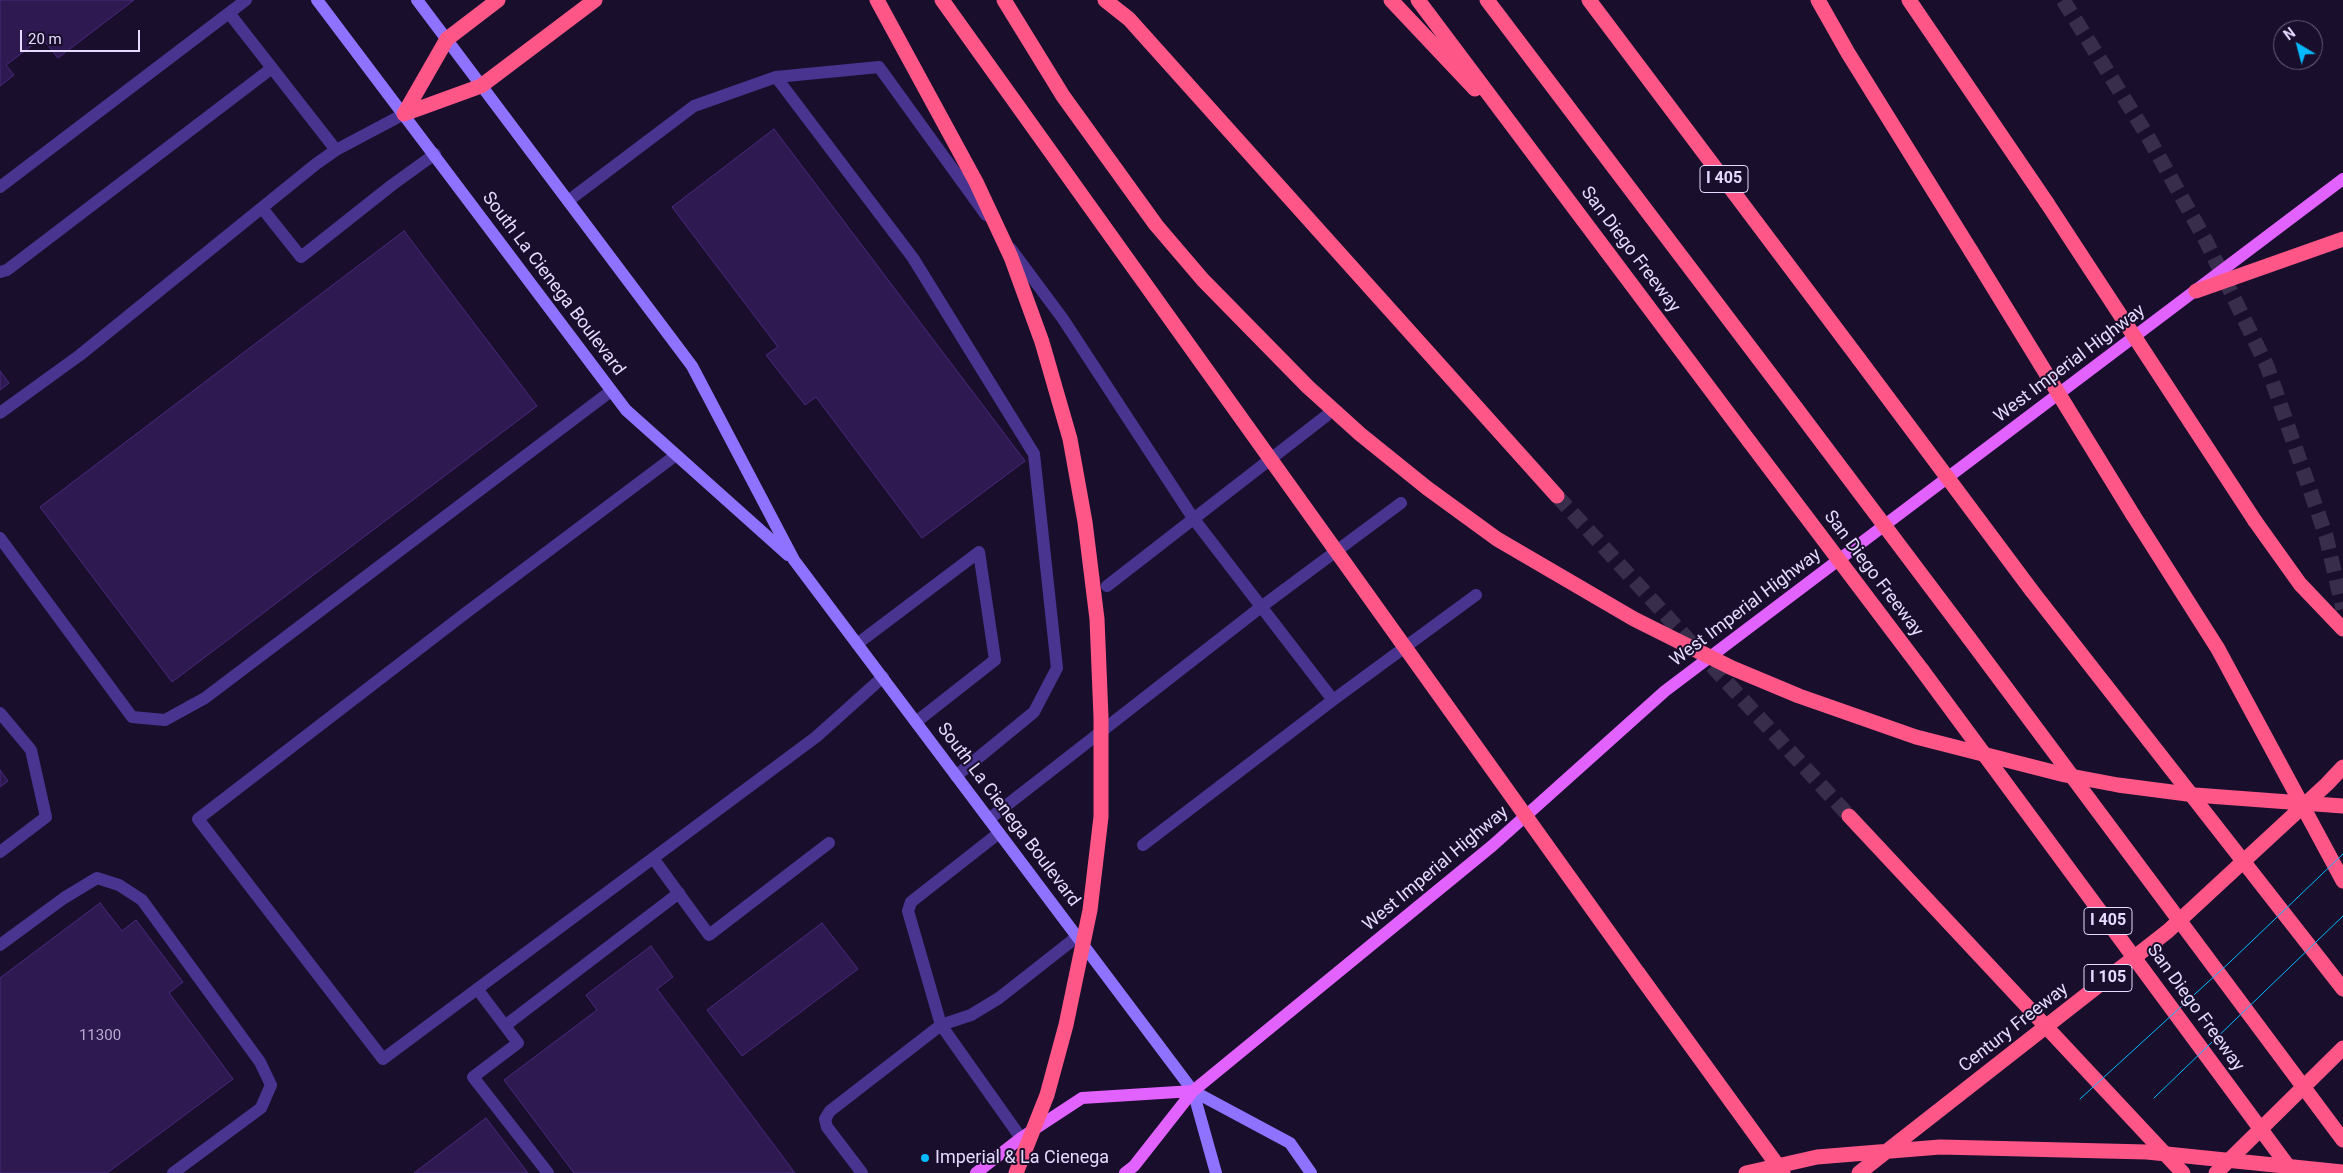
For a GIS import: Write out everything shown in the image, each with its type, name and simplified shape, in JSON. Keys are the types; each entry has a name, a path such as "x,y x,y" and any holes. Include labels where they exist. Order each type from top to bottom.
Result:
{"highway":[{"path":"404,114 446,39 498,0"},
{"path":"404,114 481,86 595,0"},
{"path":"877,0 976,182 1011,257 1042,342 1070,439 1085,522 1097,619 1101,717 1101,817 1090,910 1066,1025 1049,1086 1016,1173"},
{"path":"942,0 1783,1173"},
{"path":"1004,0 1063,96 1156,225 1203,280 1308,387 1360,434 1497,539 1634,620 1732,668 1808,699 1916,737 2065,775 2118,785 2195,795 2343,806"},
{"path":"1105,0 1136,26 1557,496"},
{"path":"1391,0 1526,143"},
{"name":"San Diego Freeway","path":"1418,0 1922,670 2293,1173"},
{"path":"1487,0 1969,638 2343,1140"},
{"name":"I 405","path":"1589,0 2032,591 2343,989"},
{"path":"1818,0 1848,53 1970,251 2218,649 2343,881"},
{"path":"1909,0 1927,23 2048,203 2255,521 2300,584 2343,629"},
{"path":"2196,291 2343,239"},
{"name":"Century Freeway","path":"1859,1173 2168,931 2343,767"},
{"path":"1849,816 2183,1173"},
{"path":"2216,1173 2343,1048"},
{"path":"1746,1173 1817,1157 1940,1147 2147,1152 2343,1172"}],"main road":[{"name":"South La Cienega Boulevard","path":"317,0 435,154 626,410 794,560"},
{"name":"South La Cienega Boulevard","path":"417,0 692,366 794,560 999,834 1078,936 1193,1092 1216,1173"},
{"name":"West Imperial Highway","path":"1125,1173 1134,1166 1193,1092 1492,846 1665,691 2343,179"},
{"name":"South La Cienega Boulevard","path":"1193,1092 1290,1143 1311,1173"},
{"path":"976,1173 1021,1138 1082,1098 1193,1092"}],"lane":[{"path":"0,187 246,0"},
{"path":"229,13 336,150"},
{"path":"568,201 694,106 776,77 879,67 1063,319 1193,518 1333,700"},
{"path":"0,272 8,270 272,68"},
{"path":"776,77 913,258 1034,454 1057,668 1034,712 956,776"},
{"path":"0,413 80,356 316,164 336,150 404,114"},
{"path":"262,208 301,257 392,185 435,154"},
{"path":"0,538 132,717 165,720 205,698 611,391"},
{"path":"1107,586 1326,416"},
{"path":"676,455 467,612 198,819 383,1059 816,737 882,678"},
{"path":"989,819 1261,607 1401,503"},
{"path":"857,644 979,552 995,660 916,722"},
{"path":"1143,845 1333,700 1476,595"},
{"path":"0,713 31,750 46,817 0,852"},
{"path":"999,834 911,902 908,911 941,1026 1021,1138"},
{"path":"653,858 709,935 829,844"},
{"path":"0,945 64,898 97,878 119,885 142,900 260,1062 271,1085 261,1108 173,1173"},
{"path":"506,1025 679,893"},
{"path":"862,1173 827,1127 825,1119 830,1111 941,1026 971,1014 999,998 1078,936"},
{"path":"478,990 518,1043 473,1077 548,1173"}],"building":[{"path":"0,0 134,0 58,58 42,38 6,65 14,75 0,86"},
{"path":"774,129 1025,461 922,538 816,397 805,405 766,355 778,347 672,207"},
{"path":"404,231 537,406 172,682 40,507"},
{"path":"0,371 9,383 0,390"},
{"path":"0,770 8,781 0,787"},
{"path":"100,903 122,931 136,920 183,982 169,993 233,1079 107,1173 0,1173 0,978"},
{"path":"822,923 858,969 742,1056 707,1010"},
{"path":"651,946 673,977 657,989 795,1173 574,1173 504,1080 597,1010 586,995"},
{"path":"486,1118 528,1173 414,1173 418,1170"}],"tunnel":[{"path":"2063,0 2147,135 2206,241 2267,366 2326,536 2343,609"},
{"path":"1557,496 1849,816"}],"tram line":[{"path":"2080,1099 2230,962 2343,854"},
{"path":"2154,1098 2343,916"}],"place":[{"name":"Imperial & La Cienega","path":"925,1158"}]}
